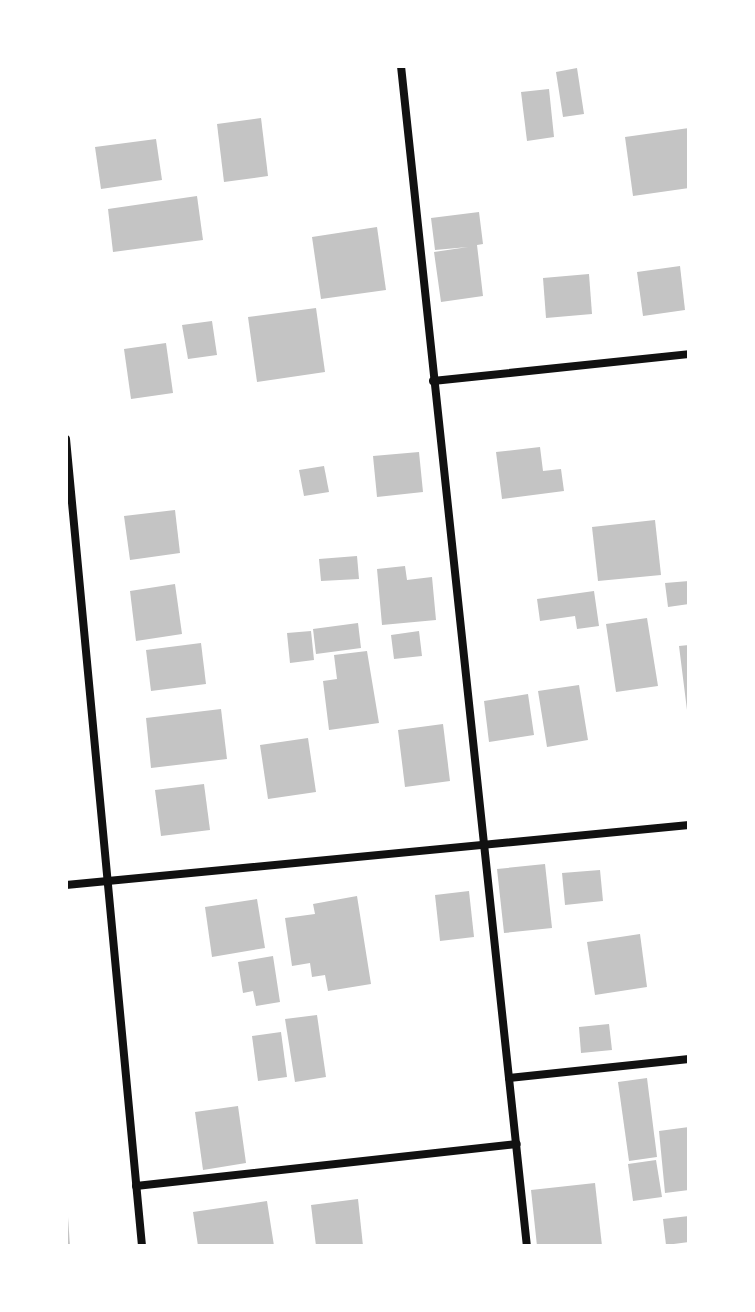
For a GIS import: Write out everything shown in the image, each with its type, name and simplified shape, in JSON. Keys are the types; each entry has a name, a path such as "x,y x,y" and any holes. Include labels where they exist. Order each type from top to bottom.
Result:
{"street":[{"path":"401,66 527,1246"},
{"path":"433,381 689,354"},
{"path":"66,439 142,1246"},
{"path":"66,885 689,825"},
{"path":"509,1078 689,1059"},
{"path":"136,1186 517,1144"}],"building":[{"path":"577,68 584,114 563,117 556,72"},
{"path":"549,89 554,137 527,141 521,92"},
{"path":"261,118 268,176 224,182 217,124"},
{"path":"689,128 689,188 633,196 625,137"},
{"path":"156,139 162,180 101,189 95,147"},
{"path":"197,196 203,240 113,252 108,209"},
{"path":"479,212 483,244 477,245 483,296 441,302 434,252 468,247 435,250 431,218"},
{"path":"377,227 386,290 321,299 312,237"},
{"path":"680,266 685,310 643,316 637,272"},
{"path":"589,274 592,314 546,318 543,278"},
{"path":"316,308 325,372 257,382 248,317"},
{"path":"212,321 217,355 188,359 182,325"},
{"path":"166,343 173,393 131,399 124,349"},
{"path":"540,447 543,471 561,469 564,491 502,499 496,452"},
{"path":"419,452 423,492 377,497 373,456"},
{"path":"324,466 329,492 304,496 299,470"},
{"path":"175,510 180,553 130,560 124,516"},
{"path":"655,520 661,575 598,581 592,527"},
{"path":"357,556 359,579 321,581 319,559"},
{"path":"405,566 407,580 432,577 436,620 382,625 377,569"},
{"path":"689,581 689,604 668,607 665,583"},
{"path":"175,584 182,634 136,641 130,591"},
{"path":"594,591 599,626 577,629 575,616 540,621 537,599"},
{"path":"647,618 658,686 616,692 606,624"},
{"path":"358,623 361,648 316,654 313,629"},
{"path":"311,631 314,660 290,663 287,633"},
{"path":"419,631 422,656 394,659 391,635"},
{"path":"201,643 206,684 151,691 146,650"},
{"path":"689,645 689,710 687,710 679,646"},
{"path":"367,651 379,723 329,730 323,681 337,679 334,655"},
{"path":"579,685 588,740 547,747 538,691"},
{"path":"528,694 534,735 489,742 484,701"},
{"path":"221,709 227,759 151,768 146,718"},
{"path":"443,724 450,781 405,787 398,730"},
{"path":"308,738 316,792 268,799 260,745"},
{"path":"204,784 210,830 161,836 155,790"},
{"path":"545,864 552,928 504,933 497,869"},
{"path":"600,870 603,901 565,905 562,873"},
{"path":"469,891 474,937 440,941 435,895"},
{"path":"357,896 371,984 328,991 325,975 312,977 310,963 292,966 285,918 315,914 313,904"},
{"path":"257,899 265,948 212,957 205,907"},
{"path":"640,934 647,987 595,995 587,942"},
{"path":"273,956 280,1002 256,1006 253,991 243,993 238,962"},
{"path":"317,1015 326,1077 295,1082 285,1019"},
{"path":"609,1024 612,1050 581,1053 579,1027"},
{"path":"281,1032 287,1077 258,1081 252,1036"},
{"path":"647,1078 657,1157 629,1161 618,1082"},
{"path":"238,1106 246,1163 203,1170 195,1112"},
{"path":"689,1127 689,1190 665,1193 659,1131"},
{"path":"656,1160 662,1197 633,1201 628,1164"},
{"path":"595,1183 602,1246 537,1246 531,1190"},
{"path":"358,1199 363,1246 316,1246 311,1205"},
{"path":"267,1201 274,1246 198,1246 193,1212"},
{"path":"689,1216 689,1242 666,1245 663,1219"},
{"path":"68,1217 70,1246 66,1246"}]}
